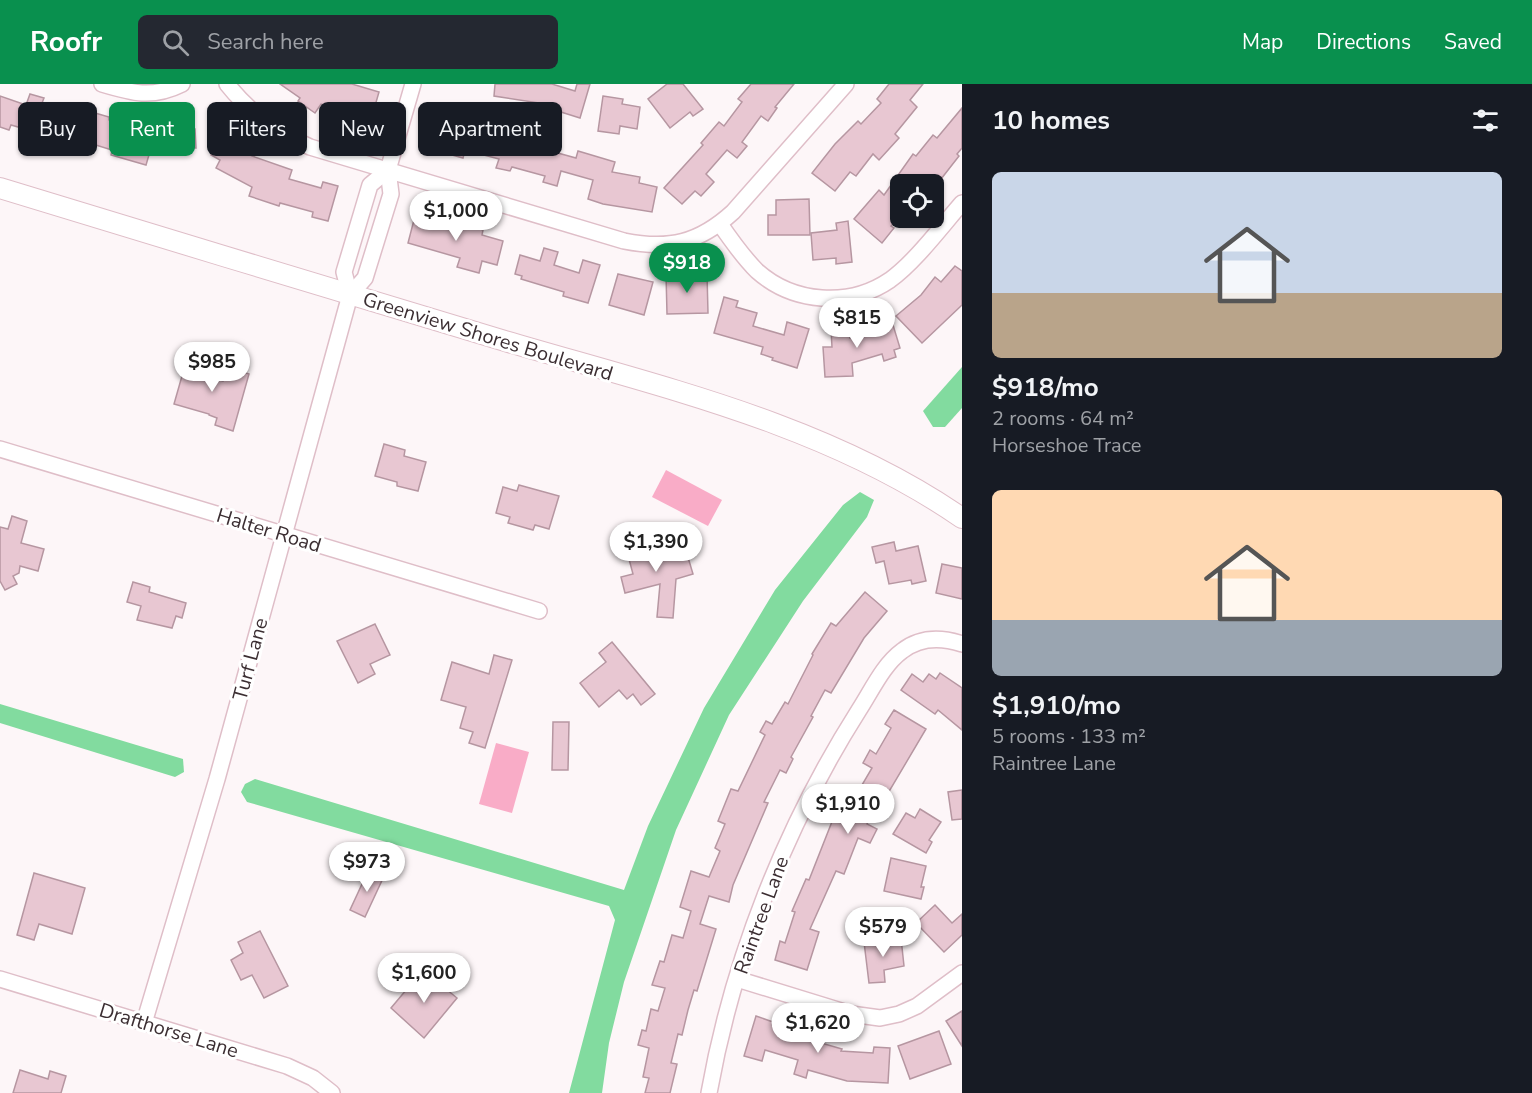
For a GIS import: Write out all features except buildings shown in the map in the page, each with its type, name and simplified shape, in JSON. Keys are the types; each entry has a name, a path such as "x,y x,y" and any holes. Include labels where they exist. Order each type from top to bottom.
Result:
{"street":[{"path":"102,84 143,94 161,92 182,84"},
{"path":"227,84 260,118 289,137 310,147 642,245 678,243 703,234 720,224 846,84"},
{"path":"388,170 413,84"},
{"name":"Turf Lane","path":"351,295 344,272 370,185 388,170"},
{"name":"Turf Lane","path":"144,1023 217,779 351,295 365,278 391,194 388,170"},
{"name":"Greenview Shores Boulevard","path":"0,188 733,408 812,438 871,465 942,504 962,518"},
{"path":"720,224 757,270 771,281 786,290 804,296 839,298 865,292 889,280 903,269 962,203"},
{"name":"Halter Road","path":"0,449 539,611"},
{"name":"Raintree Lane","path":"708,1093 737,979 764,901 806,804 849,726 888,664 902,650 920,641 940,639 962,644"},
{"path":"737,979 851,1014 880,1017 899,1014 917,1006 962,973"},
{"name":"Drafthorse Lane","path":"0,979 297,1069 332,1093"}],"shaded area":[{"path":"962,367 962,408 945,427 933,427 923,411"},
{"path":"666,470 722,500 708,526 652,497"},
{"path":"860,492 874,500 867,517 803,601 729,715 676,830 624,982 609,1043 602,1093 569,1093 615,920 609,906 247,802 241,792 245,784 255,779 624,890 648,826 704,708 775,590 843,505"},
{"path":"0,704 183,759 184,772 175,777 0,723"},
{"path":"496,743 529,752 512,813 479,804"}]}
